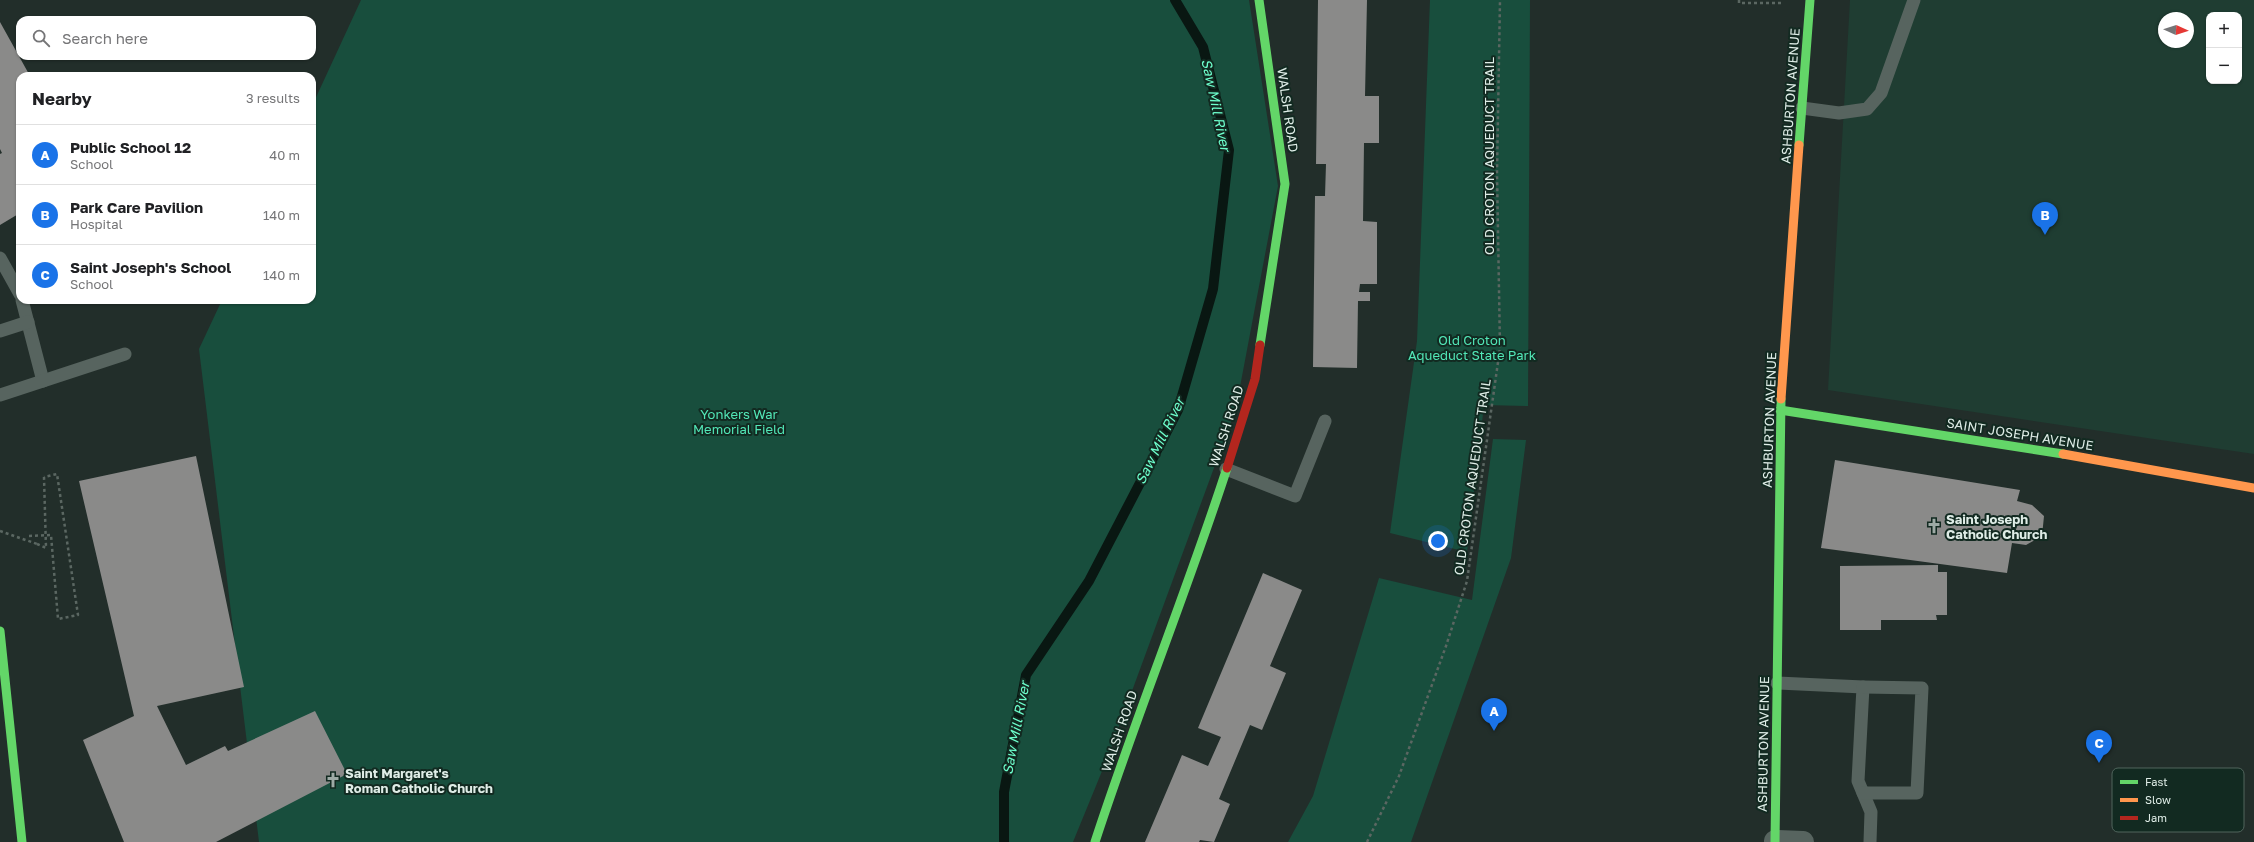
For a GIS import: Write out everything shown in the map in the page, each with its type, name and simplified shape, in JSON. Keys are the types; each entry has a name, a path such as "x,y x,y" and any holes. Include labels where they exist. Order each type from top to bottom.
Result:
{"street":[{"name":"WALSH ROAD","path":"1095,842 1124,752 1213,510 1255,379 1285,184 1259,0"},
{"name":"ASHBURTON AVENUE","path":"1775,842 1780,410 1810,0"},
{"name":"SAINT JOSEPH AVENUE","path":"1780,410 2011,445 2254,488"},
{"path":"0,631 22,842"},
{"path":"1775,842 1803,842"}],"lane":[{"path":"1802,108 1839,113 1867,109 1881,93 1914,0"},
{"path":"0,258 16,287"},
{"path":"23,304 43,381"},
{"path":"0,331 28,322"},
{"path":"0,396 125,354"},
{"path":"1226,468 1294,496 1325,421"},
{"path":"1777,683 1863,688 1922,688 1917,793 1863,793"},
{"path":"1863,688 1858,781 1871,812 1870,842"}],"path":[{"name":"OLD CROTON AQUEDUCT TRAIL","path":"1367,842 1399,776 1446,646 1467,581 1500,348 1497,173 1500,0"},
{"path":"1739,0 1739,3 1783,3"},
{"path":"0,531 46,548 44,477 57,474 78,615 58,618 51,534 29,536"}],"shaded area":[{"path":"1850,0 2254,0 2254,454 1828,390"}],"green space":[{"name":"Yonkers War Memorial Field","path":"361,0 1249,0 1278,186 1236,408 1107,759 1073,842 259,842 199,349 220,304 316,304 316,97"},
{"name":"Old Croton Aqueduct State Park","path":"1430,0 1530,0 1528,406 1484,405 1467,552 1390,533 1417,341"},
{"path":"1493,439 1526,440 1511,558 1411,842 1288,842 1313,796 1379,578 1472,600"}],"building":[{"path":"1318,0 1367,0 1365,96 1379,96 1379,143 1364,143 1363,221 1377,222 1377,284 1360,284 1359,292 1370,292 1370,301 1358,301 1357,368 1313,367 1315,196 1325,196 1326,164 1316,164"},
{"path":"0,22 16,51 16,60 21,60 28,72 16,72 16,215 0,225 0,154 2,153 0,149"},
{"path":"196,456 244,687 157,706 186,765 225,746 228,751 315,711 347,774 216,842 124,842 83,740 134,716 79,481"},
{"name":"Saint Joseph Catholic Church","path":"1835,460 2020,490 2017,501 2032,505 2044,516 2042,536 2026,545 2012,543 2007,573 1821,548"},
{"path":"1938,565 1938,572 1947,572 1947,615 1936,615 1937,620 1881,620 1881,630 1840,630 1840,566"},
{"path":"1263,573 1302,590 1270,666 1286,673 1262,730 1250,725 1219,799 1230,804 1214,842 1200,840 1199,842 1145,842 1182,755 1208,766 1221,737 1198,728"}],"waterway":[{"name":"Saw Mill River","path":"1004,842 1004,792 1026,675 1089,581 1178,410 1213,289 1229,150 1203,47 1175,0"}],"traffic: fast":[{"path":"1259,0 1285,184 1260,345"},
{"path":"1799,145 1810,0"},
{"path":"1775,842 1781,399"},
{"path":"1780,410 2063,454"},
{"path":"1095,842 1227,468"},
{"path":"0,631 22,842"}],"traffic: slow":[{"path":"1781,399 1799,145"},
{"path":"2063,454 2254,488"}],"traffic: jam":[{"path":"1227,468 1255,379 1260,345"}],"place":[{"name":"Park Care Pavilion","path":"2045,235"},
{"name":"Saint Joseph Catholic Church","path":"1934,526"},
{"name":"Public School 12","path":"1494,731"},
{"name":"Saint Joseph's School","path":"2099,763"},
{"name":"Saint Margaret's Roman Catholic Church","path":"333,780"}]}
